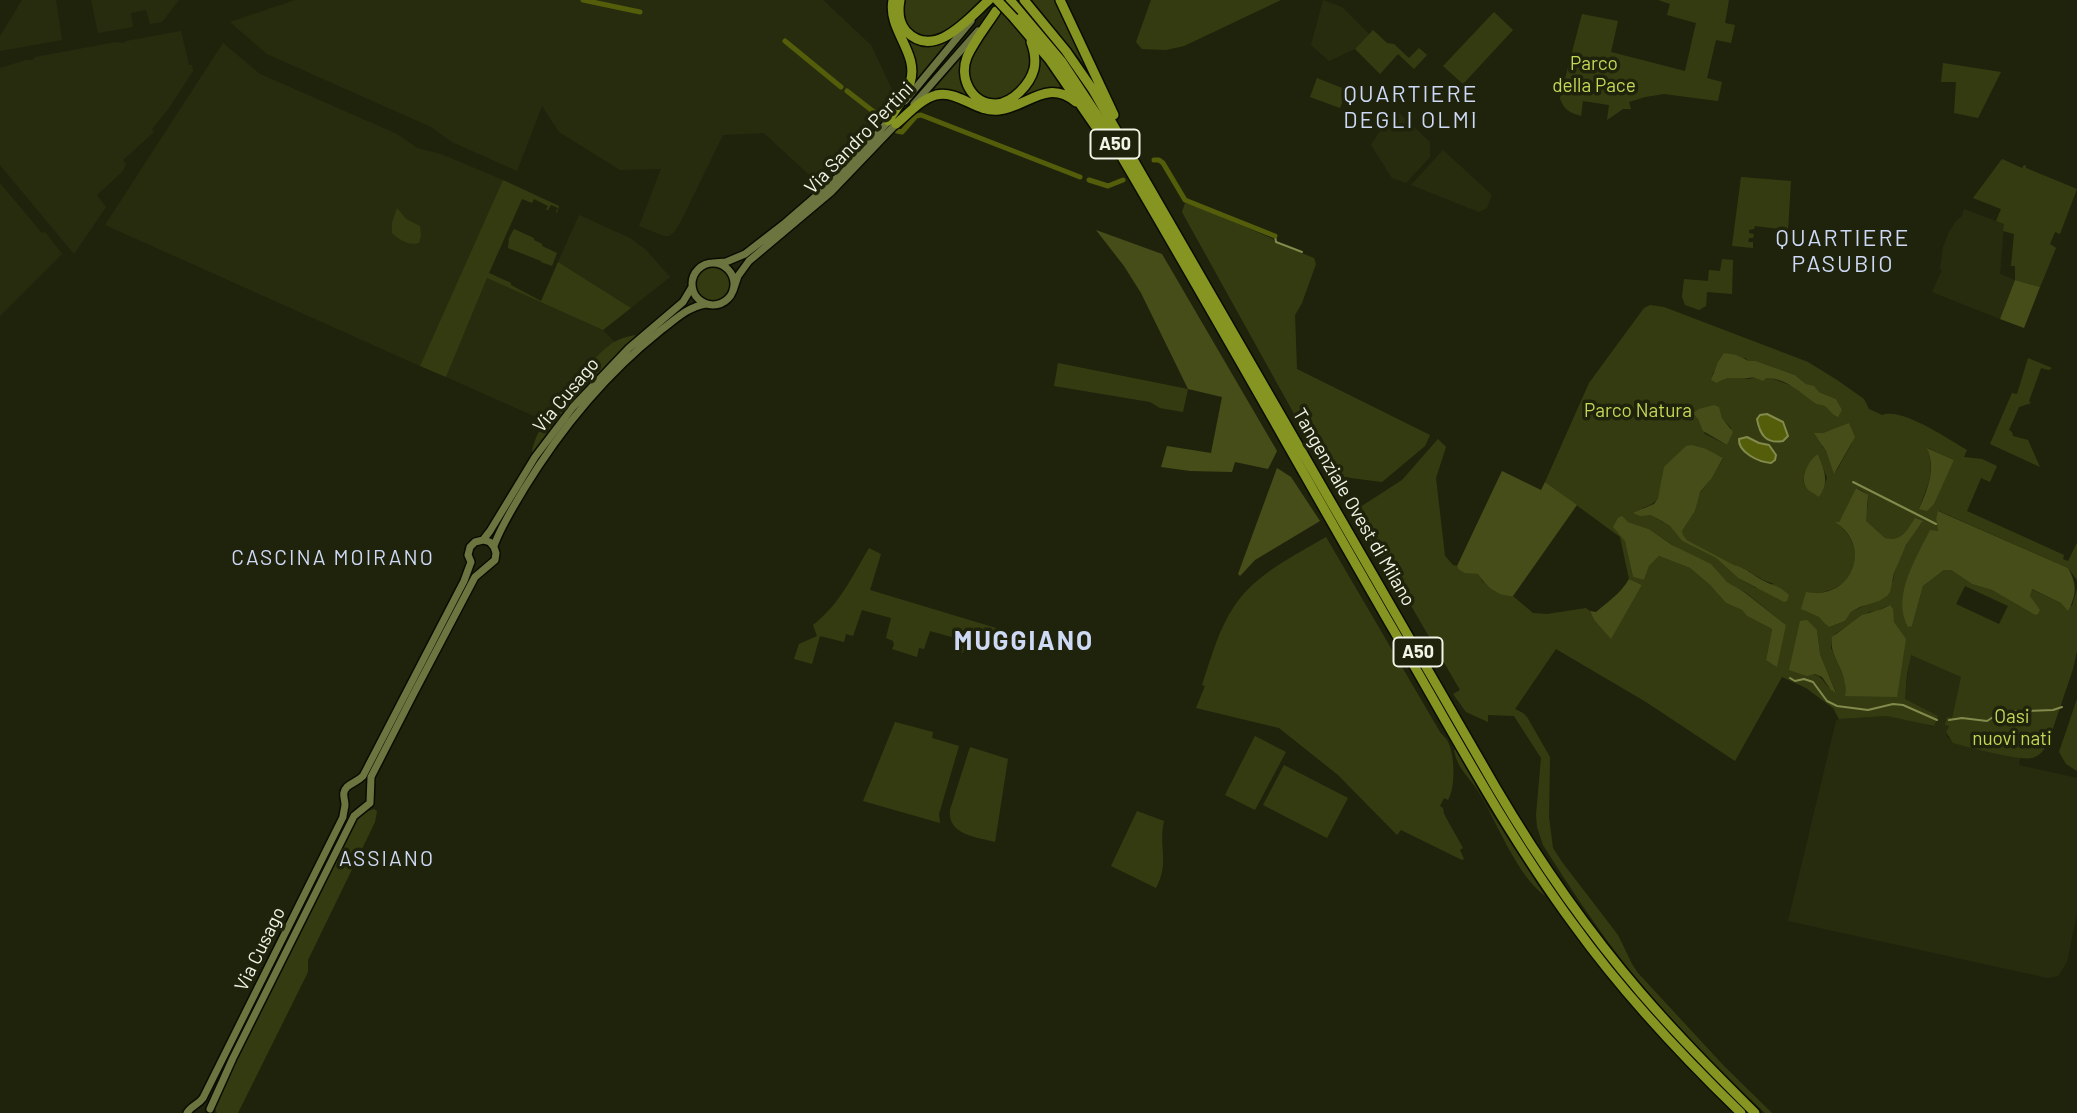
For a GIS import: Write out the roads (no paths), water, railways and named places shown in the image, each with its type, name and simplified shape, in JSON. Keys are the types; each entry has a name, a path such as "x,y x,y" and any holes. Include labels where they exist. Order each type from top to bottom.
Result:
{"highway":[{"path":"892,123 912,77 910,58 892,17 893,0"},
{"path":"900,0 898,14 903,28 915,38 929,41 950,34 989,0"},
{"path":"996,11 968,56 964,74 966,84 978,98 997,104 1014,97 1023,89 1034,68 1035,59 1021,8 997,0"},
{"name":"Tangenziale Ovest di Milano","path":"1008,0 1021,8 1132,155 1496,788 1541,861 1570,903 1641,993 1691,1049 1755,1113"},
{"path":"1061,0 1087,59 1086,113 1142,193"},
{"path":"1027,34 1068,70"},
{"path":"892,123 936,95 948,94 986,109 999,110 1050,92 1086,94"},
{"name":"Tangenziale Ovest di Milano","path":"1086,94 1532,866 1574,926 1622,986 1685,1057 1741,1113"}],"main road":[{"name":"Via Sandro Pertini","path":"713,263 726,262 745,254 844,172 892,123 989,0"},
{"name":"Via Sandro Pertini","path":"733,291 738,276 748,261 831,192 1008,0"},
{"path":"713,263 731,273 734,281 729,298 715,305 706,304 697,298 692,288 696,271 713,263"},
{"name":"Via Cusago","path":"199,1105 242,1024 337,828 346,806 343,800 344,791 363,776 464,581 471,562 469,548 475,542 483,540 491,531 536,457 573,407 629,348 683,302 692,288"},
{"name":"Via Cusago","path":"211,1111 212,1100 354,816 370,803 371,777 471,584 495,560 494,546 502,526 533,475 556,441 617,370 654,336 692,307 706,304"},
{"path":"483,540 494,546"},
{"path":"471,562 475,566 485,568"},
{"path":"356,783 363,784 369,790"},
{"path":"346,806 358,811"},
{"name":"Via Cusago","path":"187,1113 192,1107 199,1105 204,1105 211,1111"}],"waterway":[{"path":"583,0 640,12"},
{"path":"785,41 841,87"},
{"path":"847,91 874,112"},
{"path":"897,131 902,132 916,116 921,115 1080,177"},
{"path":"1154,160 1163,163 1185,200 1275,236"},
{"path":"1089,180 1108,186 1123,180"},
{"path":"1275,236 1276,242 1302,252"},
{"path":"1853,482 1936,524"},
{"path":"1790,678 1813,682 1827,701 1837,706 1868,710 1893,704 1903,705 1937,720"},
{"path":"1949,720 1962,718 1987,721 2001,712 2053,710 2062,707"}],"district":[{"name":"QUARTIERE DEGLI OLMI","path":"1411,107"},
{"name":"QUARTIERE PASUBIO","path":"1843,251"},
{"name":"CASCINA MOIRANO","path":"333,558"},
{"name":"MUGGIANO","path":"1024,641"},
{"name":"ASSIANO","path":"387,859"}],"park label":[{"name":"Parco della Pace","path":"1594,75"},
{"name":"Parco Natura","path":"1638,411"},
{"name":"Oasi nuovi nati","path":"2012,728"}]}
